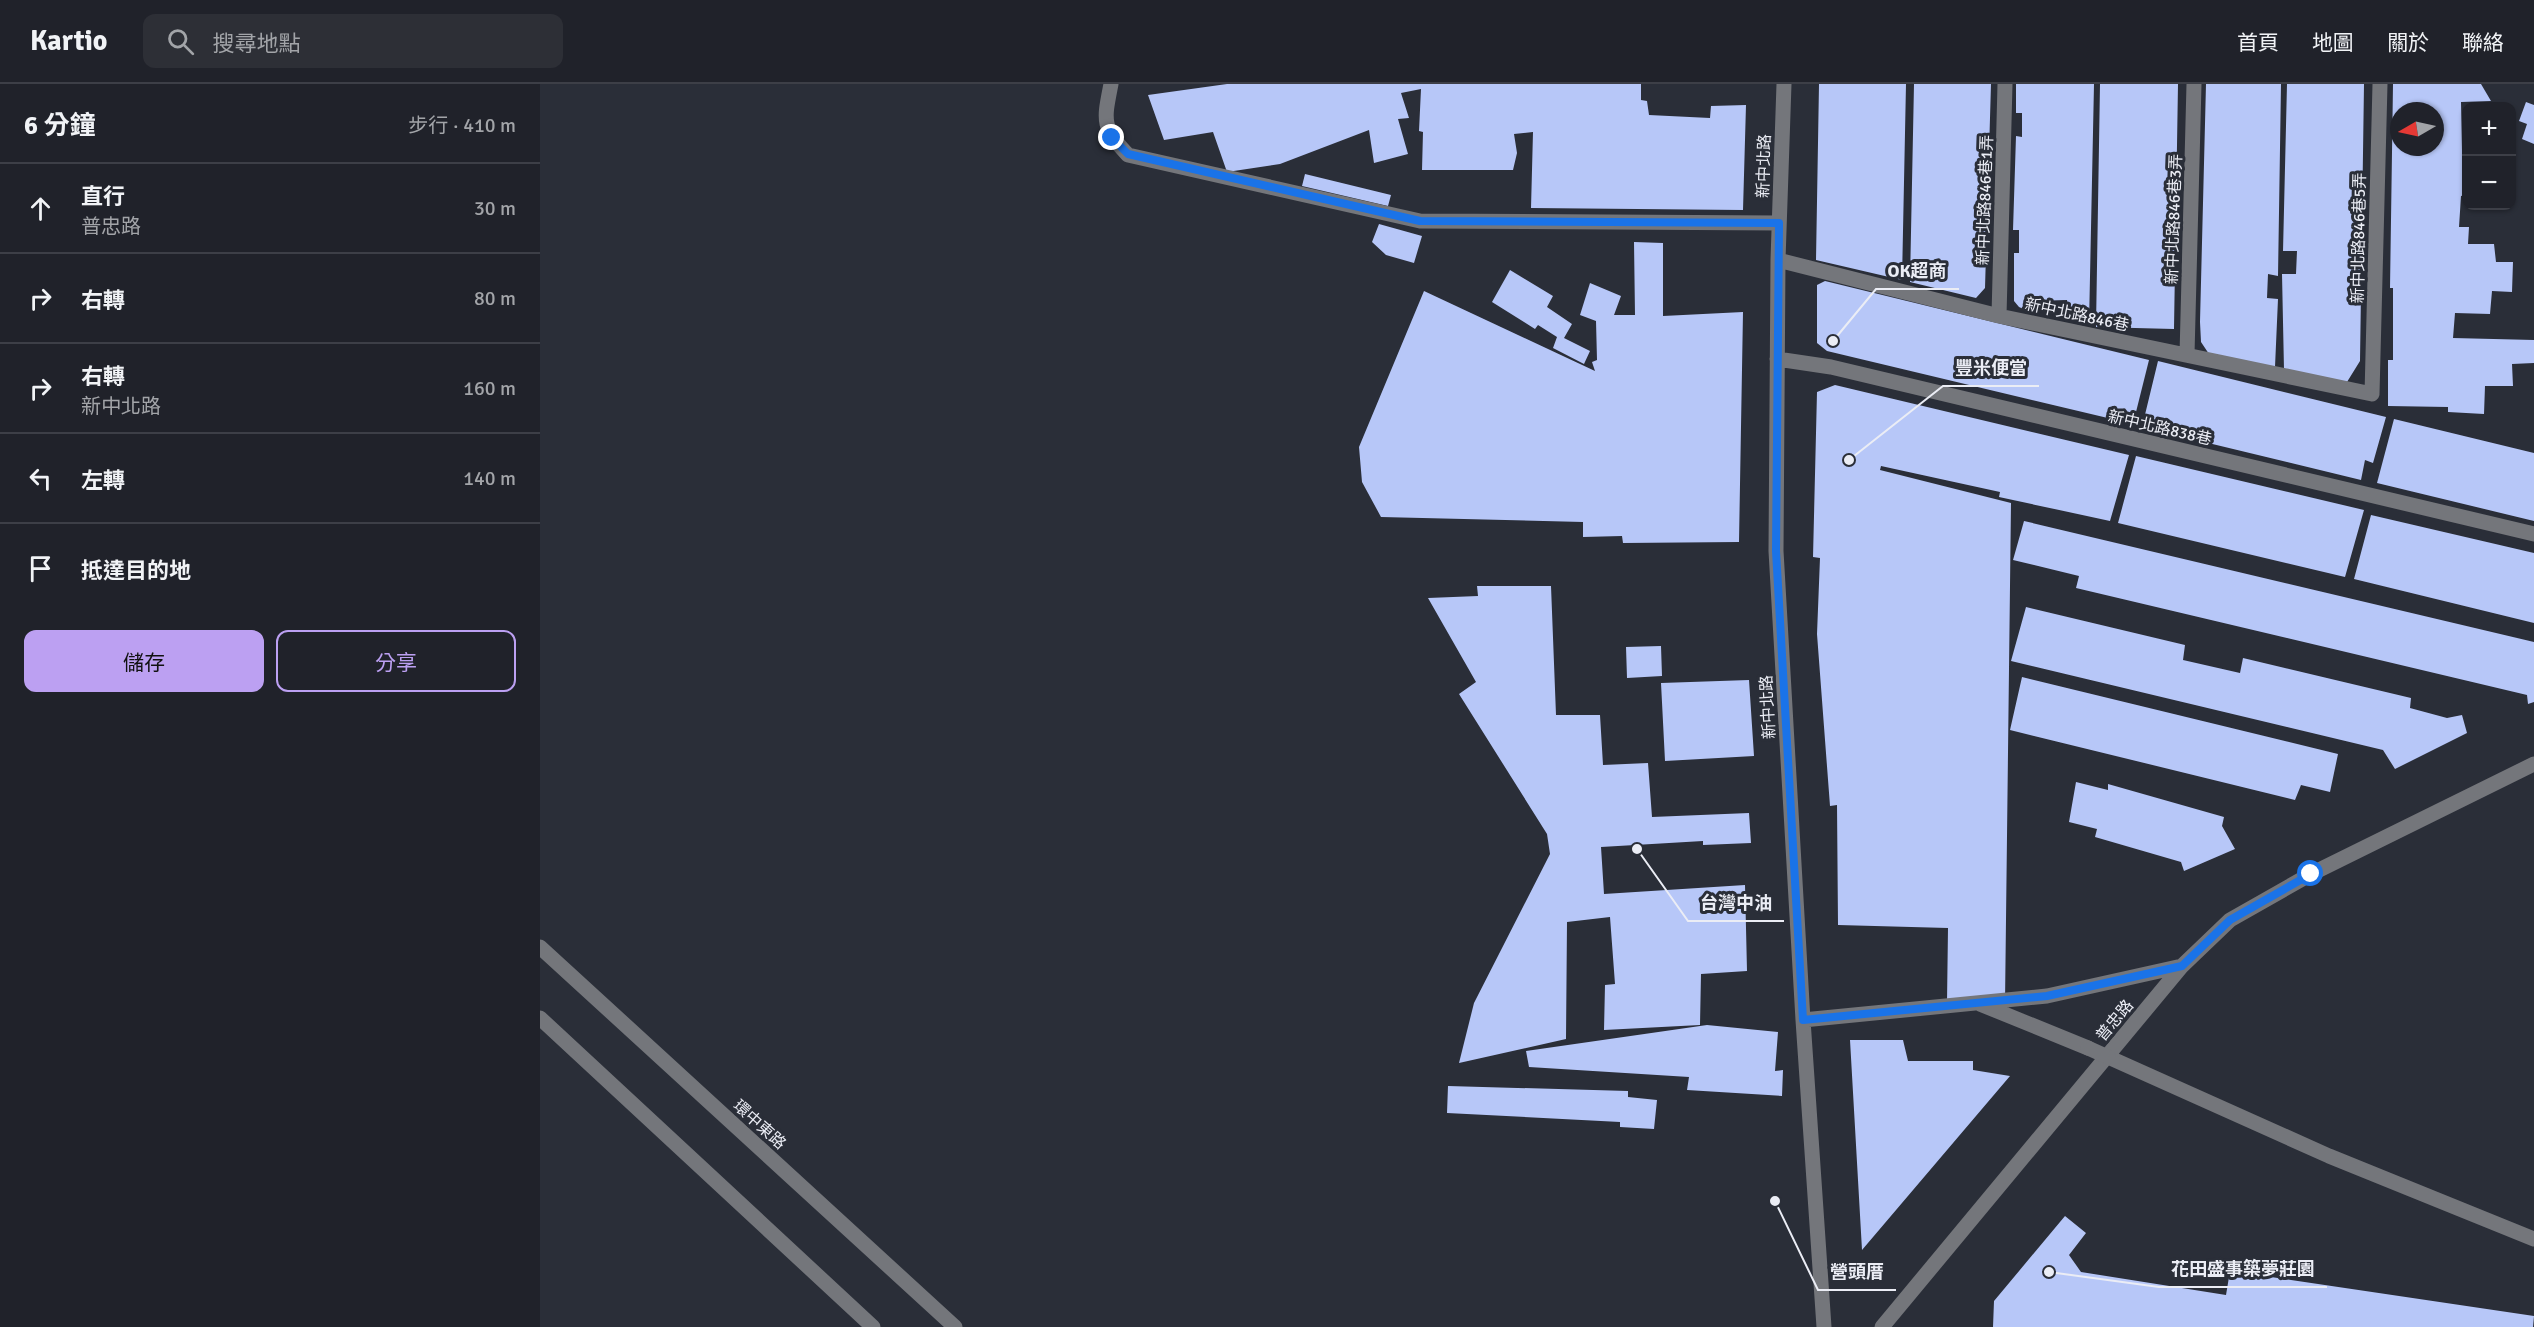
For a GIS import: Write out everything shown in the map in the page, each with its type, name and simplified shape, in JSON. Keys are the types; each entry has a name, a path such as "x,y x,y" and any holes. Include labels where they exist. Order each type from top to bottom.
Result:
{"street":[{"path":"1111,84 1105,117 1112,138 1128,154 1420,221 1779,223"},
{"name":"新中北路","path":"1784,84 1778,260 1776,551 1803,1020 1824,1327"},
{"name":"新中北路846巷1弄","path":"1999,316 2005,84"},
{"name":"新中北路846巷3弄","path":"2187,355 2194,84"},
{"name":"新中北路846巷5弄","path":"2372,394 2380,84"},
{"name":"新中北路846巷","path":"1778,260 1999,316 2372,394"},
{"name":"新中北路838巷","path":"1777,359 1831,367 2534,534"},
{"name":"普忠路","path":"1882,1327 2182,966 2230,920 2311,874 2534,764"},
{"name":"環中東路","path":"540,947 955,1327"},
{"path":"1803,1020 2047,996 2182,966"},
{"path":"1977,1003 2088,1048 2328,1156 2534,1239"},
{"path":"540,1018 873,1327"}],"building":[{"path":"1227,84 1641,84 1641,100 1647,101 1649,115 1710,118 1711,106 1746,105 1743,210 1531,208 1533,132 1514,134 1517,153 1513,170 1422,170 1423,132 1419,131 1421,89 1401,93 1409,118 1398,119 1408,154 1374,163 1369,130 1280,164 1227,172 1213,132 1164,140 1148,95"},
{"path":"1819,84 1906,84 1902,280 1816,260"},
{"path":"1914,84 1991,84 1985,288 1976,298 1910,282"},
{"path":"2016,84 2094,84 2089,325 2069,320 2067,300 2028,301 2028,311 2019,307 2014,301 2014,253 2019,253 2019,230 2013,230 2016,136 2022,137 2022,113 2016,113"},
{"path":"2100,84 2178,84 2174,329 2096,327"},
{"path":"2206,84 2281,84 2278,276 2268,274 2267,298 2278,299 2275,367 2209,354 2201,342"},
{"path":"2287,84 2364,84 2360,361 2347,382 2284,370 2282,274 2296,274 2297,251 2283,251"},
{"path":"2393,84 2481,84 2491,101 2461,102 2462,196 2459,227 2469,227 2468,244 2494,244 2496,262 2513,262 2512,292 2492,291 2490,314 2455,313 2453,338 2534,340 2534,363 2512,364 2513,386 2485,386 2484,414 2448,412 2448,407 2388,406 2388,360 2393,360 2393,288 2390,288 2392,156 2444,156 2444,102 2393,102"},
{"path":"2526,102 2534,105 2534,144 2522,139 2527,124 2519,121"},
{"path":"1305,174 1391,195 1388,206 1302,186"},
{"path":"1379,224 1422,236 1414,263 1386,255 1372,242"},
{"path":"1634,242 1663,243 1663,316 1743,312 1739,542 1623,543 1622,536 1583,537 1583,522 1381,517 1362,482 1359,447 1424,291 1595,371 1592,362 1597,360 1596,321 1580,315 1590,283 1621,296 1614,315 1635,315"},
{"path":"1510,270 1553,296 1547,307 1572,324 1564,338 1590,351 1584,364 1553,348 1557,337 1538,325 1535,329 1492,302"},
{"path":"1825,281 2149,360 2133,424 1827,351 1817,343 1817,285"},
{"path":"2158,361 2386,417 2373,463 2365,460 2361,480 2142,427"},
{"path":"1835,385 2129,455 2110,521 1999,497 2000,492 1881,466 1880,470 2011,503 2005,1003 1947,1002 1948,928 1838,925 1837,805 1830,806 1817,634 1820,558 1813,557 1817,392"},
{"path":"2394,419 2534,453 2534,521 2377,483"},
{"path":"2136,456 2364,510 2345,577 2118,523"},
{"path":"2371,515 2534,553 2534,623 2354,579"},
{"path":"2024,521 2534,642 2534,702 2528,704 2527,695 2076,588 2079,576 2013,560"},
{"path":"1477,586 1551,586 1556,715 1600,715 1603,765 1648,763 1652,817 1749,813 1751,843 1703,845 1703,841 1601,847 1604,894 1745,885 1747,971 1701,974 1700,1025 1604,1030 1605,985 1615,984 1610,917 1567,922 1566,1039 1459,1063 1474,1003 1550,854 1547,834 1459,694 1476,682 1428,598 1478,596"},
{"path":"2026,607 2185,645 2183,660 2240,673 2243,658 2411,698 2410,708 2447,718 2462,715 2467,733 2395,769 2383,750 2011,661"},
{"path":"1661,646 1662,676 1627,678 1626,647"},
{"path":"2022,677 2338,754 2330,792 2301,785 2295,800 2010,730"},
{"path":"1749,680 1754,756 1665,761 1661,683"},
{"path":"2076,782 2108,790 2108,784 2224,817 2222,826 2235,849 2184,871 2181,862 2095,837 2097,829 2069,822"},
{"path":"1707,1025 1778,1032 1775,1071 1783,1070 1782,1096 1687,1090 1689,1077 1529,1067 1526,1051"},
{"path":"1850,1040 1903,1040 1908,1061 1973,1061 1973,1070 2010,1076 1862,1250"},
{"path":"1448,1086 1628,1091 1628,1097 1657,1100 1654,1129 1620,1127 1620,1122 1447,1113"},
{"path":"2065,1216 2086,1233 2069,1255 2081,1272 2226,1295 2230,1271 2534,1316 2533,1327 1993,1327 1994,1301"}],"place":[{"name":"OK超商","path":"1833,341"},
{"name":"豐米便當","path":"1849,460"},
{"name":"台灣中油","path":"1637,849"},
{"name":"營頭厝","path":"1775,1201"},
{"name":"花田盛事築夢莊園","path":"2049,1272"}],"route":[{"path":"1112,138 1128,154 1420,221 1779,223 1776,551 1803,1020 2047,996 2182,966 2230,920 2311,874"}]}
